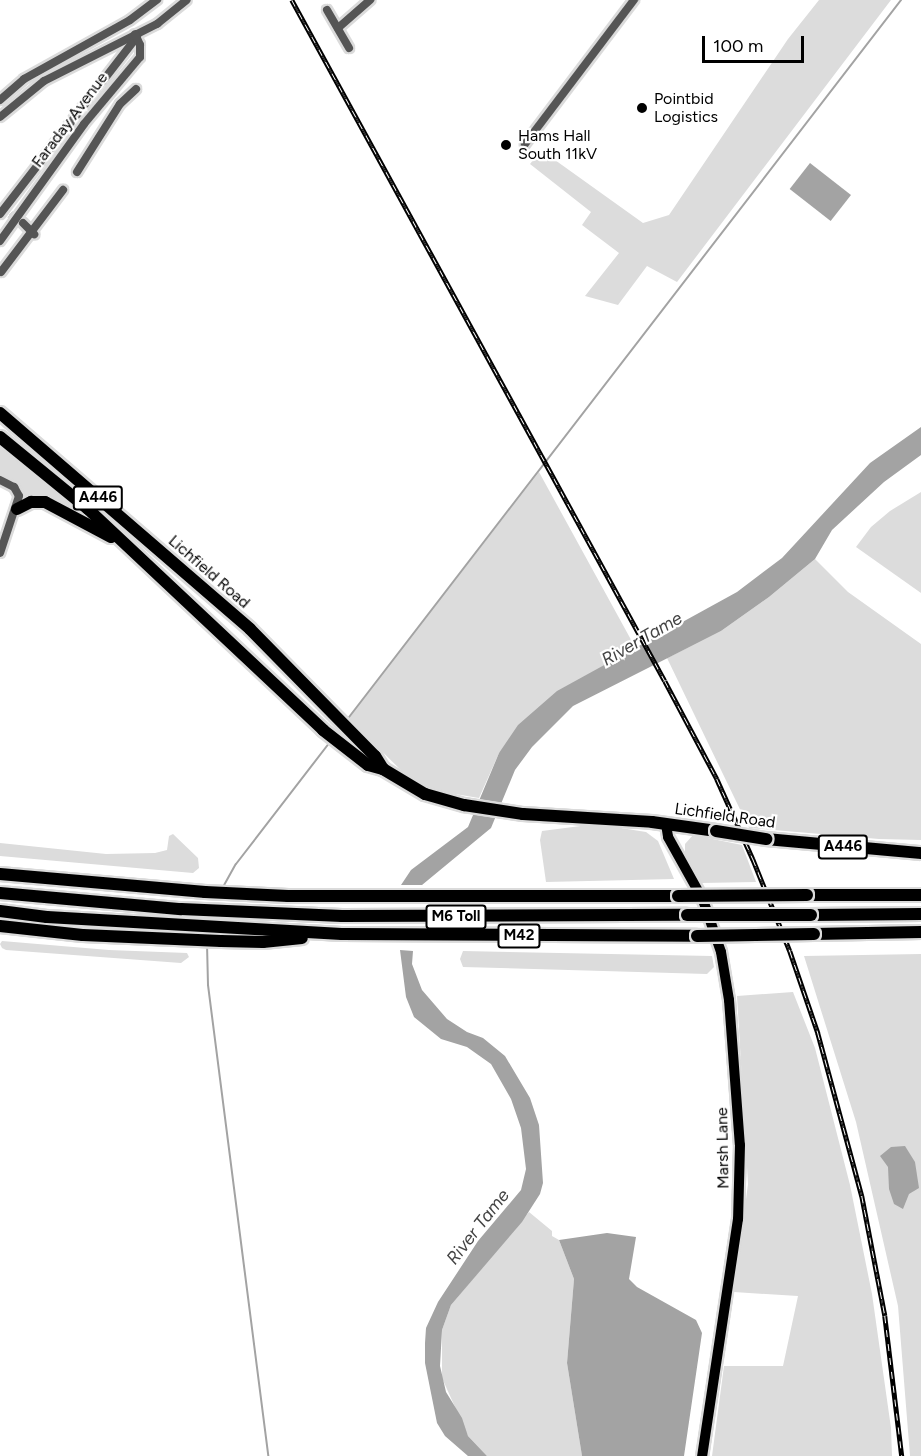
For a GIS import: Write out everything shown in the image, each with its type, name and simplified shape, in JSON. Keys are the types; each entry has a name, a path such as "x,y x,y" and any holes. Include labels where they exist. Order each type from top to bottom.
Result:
{"highway":[{"name":"Lichfield Road","path":"0,412 250,629 349,733 375,756 383,769"},
{"name":"Lichfield Road","path":"0,437 51,476 140,555 341,746 368,765 383,769 425,794 464,805 523,814 671,825 766,838 921,853"},
{"path":"17,509 31,502 45,502 99,529 140,555"},
{"path":"0,874 233,894 390,898 921,895"},
{"name":"M6 Toll","path":"0,893 199,910 408,916 921,914"},
{"name":"M42","path":"0,911 47,918 342,934 697,936 921,932"},
{"path":"0,926 83,935 220,941 263,942 342,934"}],"main road":[{"name":"Marsh Lane","path":"671,825 668,837 703,900 726,975 740,1145 738,1219 702,1456"}],"street":[{"path":"0,100 33,73 130,20 157,0"},
{"name":"Faraday Avenue","path":"0,117 44,81 136,36 157,24 187,0"},
{"path":"338,28 370,0"},
{"path":"525,144 634,0"},
{"path":"327,10 349,48"},
{"name":"Faraday Avenue","path":"0,242 19,222 121,78 140,57 140,45 136,36"},
{"name":"Faraday Avenue","path":"19,222 5,221 1,213 136,36"},
{"path":"77,172 120,104 136,89"},
{"path":"0,272 33,233 63,190"},
{"path":"19,222 33,233"},
{"path":"0,480 16,490 19,496 17,509 0,553"}],"shaded area":[{"path":"819,0 891,0 677,282 647,266 618,305 585,296 619,253 582,225 591,212 530,164 541,150 643,223 669,215 788,39"},
{"path":"810,163 851,195 831,221 790,189"},
{"path":"921,427 921,455 884,482 832,530 815,559 769,597 721,631 573,706 532,747 515,770 491,828 422,885 401,885 411,870 468,827 499,753 518,725 557,691 737,592 782,558 870,463"},
{"path":"0,443 100,525 24,501 24,495 18,485 0,475"},
{"path":"539,472 635,647 591,673 499,753 479,798 443,792 410,779 348,718"},
{"path":"921,492 921,593 856,547 871,527 890,511"},
{"path":"815,559 848,592 921,644 921,840 879,839 749,828 667,658 721,631 769,597"},
{"path":"596,824 646,832 658,841 674,879 546,882 540,840 542,831"},
{"path":"173,834 198,858 199,868 193,873 0,856 0,843 106,854 155,853 167,850 169,836"},
{"path":"693,835 742,845 756,882 701,883 685,855 685,844"},
{"path":"2,941 109,950 187,953 189,957 181,963 6,950 0,944"},
{"path":"400,950 413,951 412,964 422,990 447,1019 467,1032 483,1038 505,1056 530,1098 539,1125 543,1183 540,1194 522,1222 451,1305 442,1330 440,1366 446,1392 462,1418 468,1436 487,1456 468,1456 445,1436 437,1423 425,1363 426,1328 438,1302 478,1241 521,1190 526,1169 521,1128 511,1099 491,1064 467,1047 441,1039 414,1017 406,997"},
{"path":"463,951 712,956 714,967 707,974 463,967 460,959"},
{"path":"921,954 921,1456 910,1456 898,1306 856,1122 804,956"},
{"path":"793,992 815,1048 850,1185 872,1294 891,1428 892,1456 712,1456 724,1366 783,1366 798,1296 734,1292 748,1184 737,996"},
{"path":"905,1146 915,1162 919,1188 909,1194 903,1209 894,1204 889,1189 888,1167 880,1156 891,1147"},
{"path":"529,1212 552,1231 552,1236 559,1240 574,1279 567,1363 582,1456 487,1456 468,1436 442,1378 442,1330 451,1305"},
{"path":"607,1233 636,1237 629,1279 637,1287 696,1320 702,1333 684,1456 582,1456 567,1363 574,1279 559,1240"}],"waterway":[{"path":"346,721 901,0"},
{"path":"223,887 236,864 330,742"},
{"path":"207,944 208,985 268,1456"}],"tunnel":[{"path":"0,207 22,223"}],"railway":[{"path":"292,0 665,681 717,779 753,859 790,951 818,1033 862,1196 885,1316 902,1456"}],"place":[{"name":"Pointbid Logistics","path":"642,108"},
{"name":"Hams Hall South 11kV","path":"506,145"}],"water label":[{"name":"River Tame","path":"642,639"},
{"name":"River Tame","path":"478,1227"}]}
